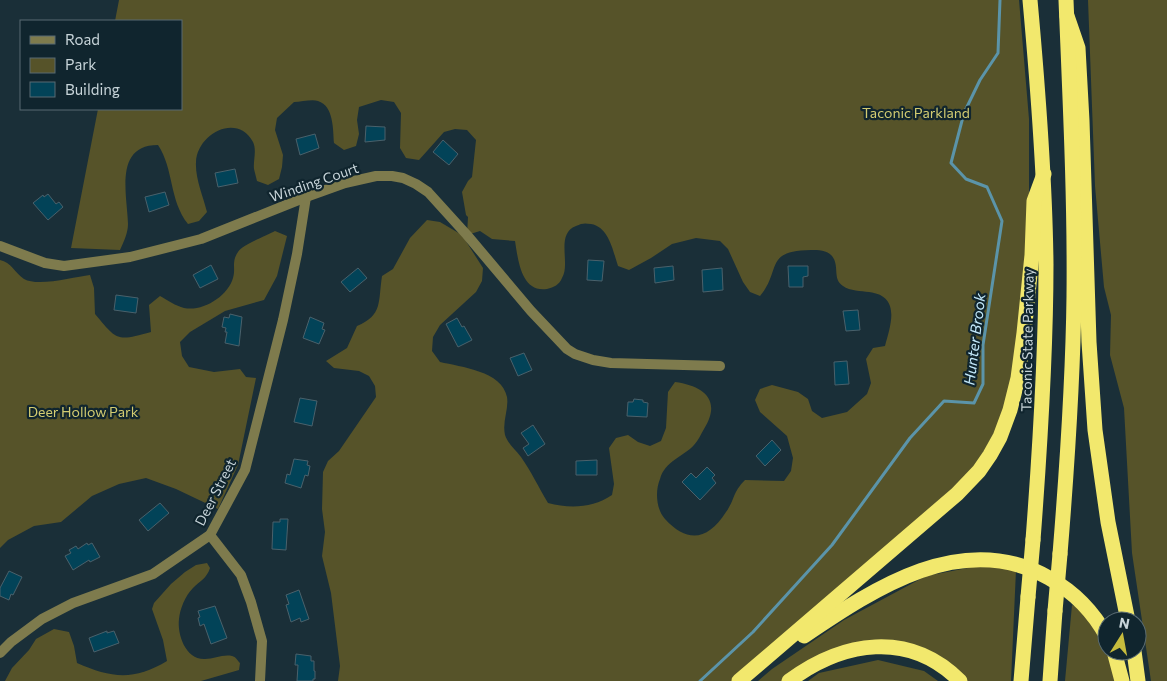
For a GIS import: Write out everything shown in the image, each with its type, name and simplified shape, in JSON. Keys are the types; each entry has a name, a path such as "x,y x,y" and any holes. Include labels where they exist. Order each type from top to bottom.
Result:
{"highway":[{"name":"Taconic State Parkway","path":"1021,681 1044,369 1046,264 1044,174 1030,0"},
{"path":"1050,681 1071,402 1074,296 1074,225 1066,0"},
{"path":"1067,16 1078,48 1084,165 1089,357 1094,430 1108,522 1126,611"},
{"path":"738,681 957,494 979,471 990,455 1007,419 1016,384 1030,280 1034,200 1044,174"},
{"path":"746,681 802,638 861,600 921,570 943,563 983,559 1020,565 1044,575 1060,585 1083,603 1097,621"},
{"path":"789,681 830,656 872,647 892,648 920,655 938,663 960,681"},
{"path":"1117,661 1122,681"},
{"path":"1135,661 1138,681"}],"street":[{"name":"Winding Court","path":"0,246 45,263 64,266 130,257 201,239 345,183 376,176 392,176 403,178 428,192 531,311 567,349 575,354 610,363 720,366"},
{"name":"Deer Street","path":"0,653 11,642 42,619 73,603 153,574 210,535 245,470 283,320 297,254 306,197"},
{"path":"210,535 241,576 251,602 262,641 260,681"}],"green space":[{"name":"Taconic Parkland","path":"119,0 1019,0 1029,119 1028,231 1013,376 1003,416 974,470 732,681 338,681 340,666 331,593 322,556 325,532 322,509 323,472 328,461 339,451 376,397 375,386 369,376 359,371 334,368 326,361 347,348 357,326 365,322 375,312 378,307 382,276 393,269 410,238 427,220 440,222 462,235 483,268 482,281 476,292 440,325 433,337 432,351 440,362 480,372 497,381 504,388 507,397 504,425 506,438 525,462 548,503 573,507 589,505 612,495 614,484 609,448 616,438 628,435 638,442 650,446 661,441 666,428 668,392 675,382 694,387 707,396 711,410 704,429 694,445 670,463 662,473 657,489 657,500 662,515 673,527 690,535 705,533 719,521 745,480 784,481 791,471 793,458 787,436 760,412 755,400 760,389 772,385 798,392 808,399 812,411 822,418 847,412 867,394 871,383 866,359 873,348 885,346 890,329 890,305 886,299 879,295 852,290 843,286 838,280 836,264 832,256 825,251 796,251 780,258 767,287 760,296 750,292 743,282 728,249 720,241 696,238 672,244 629,270 618,266 609,240 602,230 597,226 587,223 576,226 566,236 565,265 562,278 556,285 550,288 538,289 531,286 522,273 515,241 492,239 480,231 467,235 468,217 462,192 472,177 476,140 467,130 455,129 444,132 419,160 406,158 400,148 401,113 394,102 381,100 359,107 357,120 359,134 356,146 344,150 334,143 332,119 323,104 316,100 294,102 277,118 275,130 283,155 282,167 279,179 268,185 257,181 254,169 254,145 246,133 228,128 210,135 198,152 196,162 198,181 207,212 199,221 188,224 174,195 167,164 158,145 144,147 135,153 129,162 126,173 128,227 120,250 71,248 98,110 182,110 182,20 115,20"},
{"path":"1088,0 1167,0 1167,681 1151,681 1147,654 1147,611 1141,611 1132,553 1124,408 1110,355 1111,315 1104,287 1095,186"},
{"name":"Deer Hollow Park","path":"275,231 287,236 277,276 264,300 225,311 190,332 180,342 182,356 189,367 214,372 240,369 246,377 256,378 238,465 218,509 176,489 146,478 119,484 92,496 61,522 34,526 8,540 0,548 0,260 10,265 21,277 30,281 47,282 90,275 94,288 95,314 113,334 124,338 151,332 149,305 160,296 178,306 191,309 199,308 214,301 230,285 234,274 235,259 240,249"},
{"path":"207,563 210,568 207,574 190,591 182,607 179,625 181,639 188,651 198,658 208,659 233,656 240,663 239,670 201,681 5,681 12,668 29,650 36,639 54,629 69,632 77,663 101,672 122,675 133,674 144,672 167,661 163,640 152,609 154,603 185,572 196,565"},
{"path":"988,564 1016,570 1011,681 966,681 876,642 783,681 758,681 772,669 844,620 926,576"},
{"path":"1072,605 1084,610 1097,631 1097,661 1110,661 1117,681 1065,681"},
{"path":"878,660 924,671 938,681 808,681 819,673"}],"building":[{"path":"366,126 385,127 385,140 365,142"},
{"path":"315,134 319,148 300,155 296,139"},
{"path":"443,140 458,154 449,165 433,152"},
{"path":"235,169 238,183 218,187 215,173"},
{"path":"165,192 169,205 149,212 145,197"},
{"path":"48,194 56,204 59,202 63,207 48,220 33,203 43,195 44,197"},
{"path":"588,260 604,261 602,281 587,280"},
{"path":"211,265 218,279 200,288 193,275"},
{"path":"673,266 674,280 655,283 654,268"},
{"path":"788,266 808,266 808,276 803,277 803,287 789,287"},
{"path":"358,268 367,278 350,292 341,282"},
{"path":"722,268 723,290 703,292 702,270"},
{"path":"116,295 138,298 136,313 114,310"},
{"path":"858,310 860,330 846,331 843,311"},
{"path":"230,314 242,317 239,346 225,343 227,332 225,332 226,328 222,327 224,317 229,318"},
{"path":"310,317 324,323 322,329 325,330 319,344 303,338"},
{"path":"457,318 472,340 458,347 446,324"},
{"path":"524,353 532,370 518,376 510,358"},
{"path":"847,361 849,384 835,385 834,362"},
{"path":"300,398 317,401 312,426 294,422"},
{"path":"634,399 643,400 643,402 648,403 647,417 627,416 628,402 633,402"},
{"path":"533,425 545,444 528,456 523,448 529,444 521,433"},
{"path":"772,440 781,450 765,466 756,456"},
{"path":"294,459 308,461 307,465 310,466 308,476 305,475 301,488 285,483 287,474 290,475"},
{"path":"597,460 597,475 576,475 576,461"},
{"path":"707,467 715,475 712,478 716,483 700,500 682,482 691,473 696,478"},
{"path":"160,503 169,513 148,531 139,520"},
{"path":"280,519 288,519 286,550 272,549 273,522 280,522"},
{"path":"87,543 88,545 92,543 100,557 90,562 89,560 73,570 65,556 71,553 69,550 76,546 78,549"},
{"path":"9,571 22,577 9,600 0,596 0,588"},
{"path":"299,590 309,619 301,622 300,618 291,622 286,605 289,604 286,595"},
{"path":"215,606 227,638 211,644 204,624 200,626 198,611"},
{"path":"107,631 107,633 114,631 119,643 94,652 89,638"},
{"path":"296,654 311,656 311,661 314,661 315,671 315,679 313,681 297,681 298,665 295,665"}],"waterway":[{"name":"Hunter Brook","path":"700,681 753,632 832,545 910,438 944,401 974,403 983,384 983,345 1002,221 987,187 966,179 951,163 964,113 980,80 998,53 1000,0"}]}
